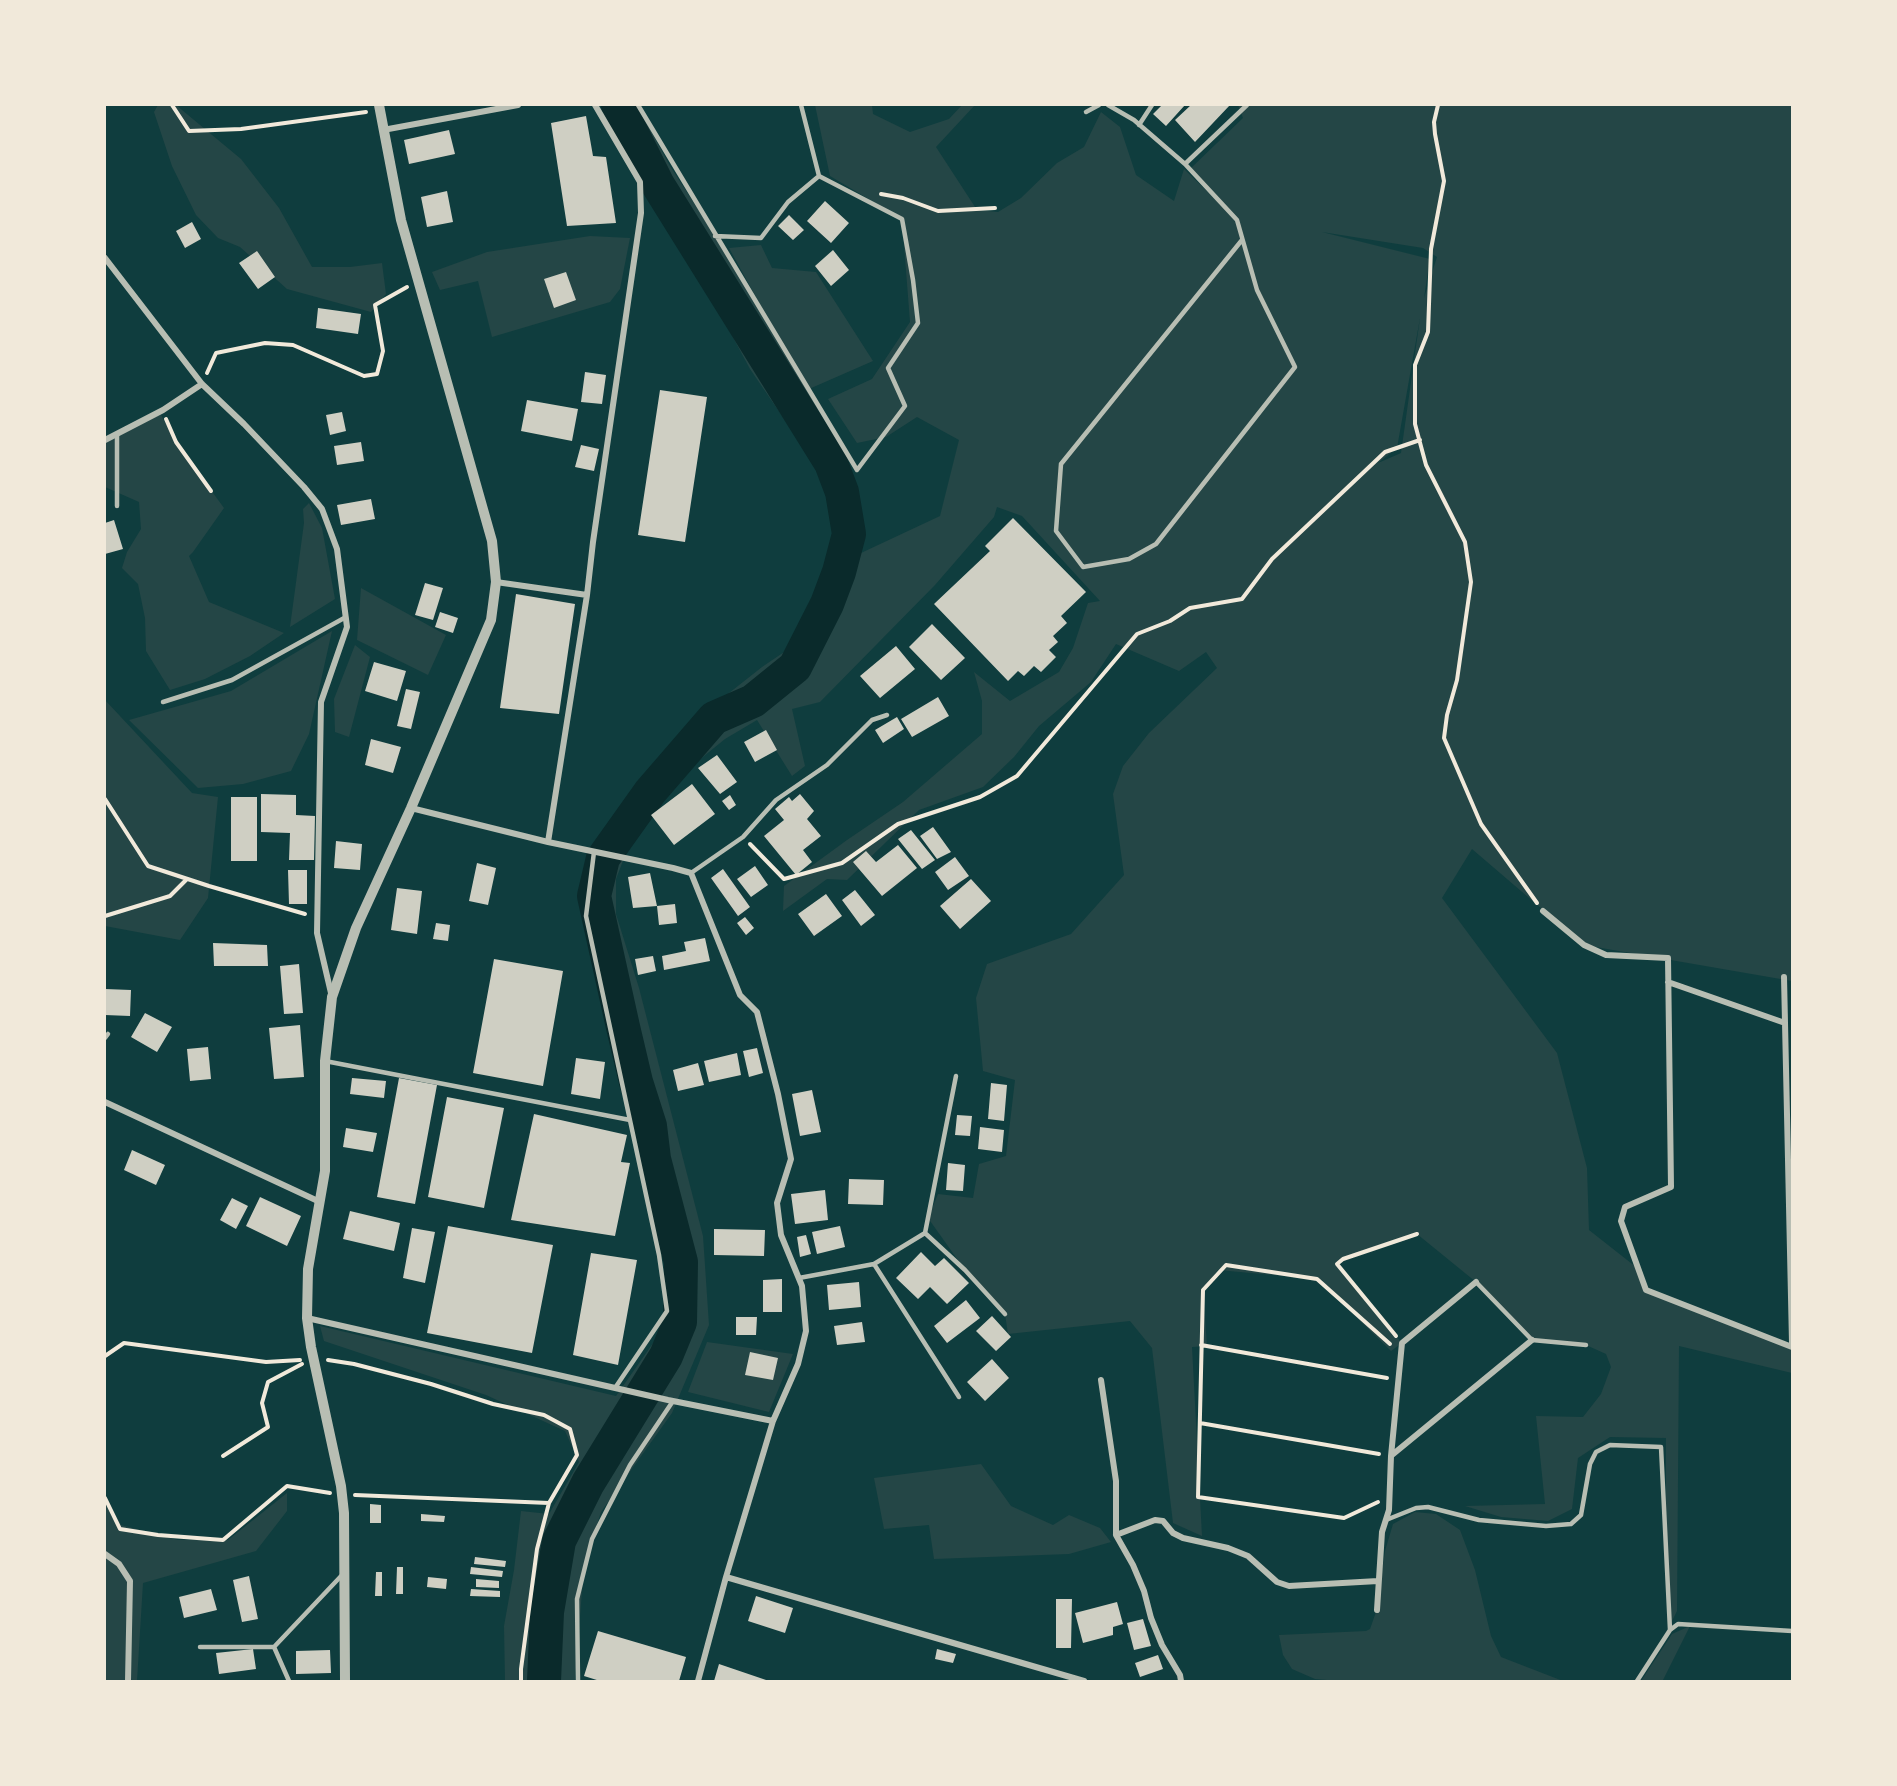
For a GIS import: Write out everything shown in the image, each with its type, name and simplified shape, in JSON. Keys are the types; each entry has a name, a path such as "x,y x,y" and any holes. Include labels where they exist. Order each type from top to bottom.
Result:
{"street":[{"path":"382,130 518,105"},
{"path":"548,842 587,595 641,213 640,182 595,105"},
{"path":"345,1681 342,1495 307,1318 308,1269 325,1171 325,1061 332,997 356,928 411,808 490,620 496,582 492,541 401,220 379,107"},
{"path":"106,261 202,384 297,479 322,509 337,549 347,627 321,702 317,933 332,997"},
{"path":"105,440 163,410 202,384"},
{"path":"496,582 587,595"},
{"path":"411,808 548,842 691,873 740,995 758,1012 791,1159 777,1203 781,1235 802,1286 806,1331 798,1364 773,1421 726,1577 698,1681"},
{"path":"1543,911 1584,945 1606,955 1668,958 1671,1187 1626,1207 1621,1221 1646,1290 1792,1345 1784,977"},
{"path":"1668,982 1785,1023"},
{"path":"105,1102 321,1202"},
{"path":"1377,1610 1382,1532 1389,1510 1391,1456 1402,1343 1476,1282"},
{"path":"307,1318 615,1388 773,1421"},
{"path":"1391,1456 1532,1340"},
{"path":"1101,1380 1116,1481 1116,1535 1133,1565 1162,1645 1180,1675 1181,1681"},
{"path":"1116,1535 1155,1520 1163,1521 1173,1533 1183,1538 1228,1548 1248,1556 1277,1582 1289,1586 1378,1581"},
{"path":"105,1554 119,1564 130,1581 128,1681"},
{"path":"726,1577 1084,1681"}],"lane":[{"path":"638,105 857,470 905,406 888,368 918,323 913,280 902,219 819,176 801,105"},
{"path":"1086,112 1099,105"},
{"path":"1108,105 1139,125 1185,164 1236,220 1242,240 1257,290 1295,367 1156,544 1129,559 1083,567 1056,531 1060,465 1242,240"},
{"path":"1139,125 1152,105"},
{"path":"1185,164 1247,105"},
{"path":"715,236 761,238 788,202 819,176"},
{"path":"117,434 117,506"},
{"path":"163,702 231,680 346,617"},
{"path":"691,873 743,837 776,800 827,765 872,720 887,715"},
{"path":"594,852 586,916 659,1255 667,1311 615,1388"},
{"path":"325,1061 630,1120"},
{"path":"799,1278 874,1264 925,1233 956,1076"},
{"path":"925,1233 965,1270 1005,1314"},
{"path":"874,1264 959,1397"},
{"path":"1476,1282 1532,1340 1586,1345"},
{"path":"578,1681 577,1599 592,1539 630,1465 671,1400"},
{"path":"1386,1520 1416,1508 1428,1507 1479,1520 1546,1526 1571,1524 1581,1515 1590,1464 1596,1452 1610,1445 1661,1447 1670,1630"},
{"path":"200,1647 274,1647 344,1572"},
{"path":"1637,1681 1670,1630 1678,1624 1792,1631"},
{"path":"274,1647 289,1681"}],"path":[{"path":"172,105 189,131 242,129 379,107"},
{"path":"1438,105 1434,122 1444,181 1431,249 1428,332 1415,365 1415,424 1426,465 1465,542 1471,582 1456,680 1444,738 1481,824 1543,911"},
{"path":"870,192 903,198 938,211 995,208"},
{"path":"202,384 216,353 265,343 293,345 364,376 377,374 383,351 375,305 418,281"},
{"path":"163,410 176,442 211,490"},
{"path":"743,837 784,879 842,863 898,824 980,797 1017,776 1137,634 1170,621 1190,608 1242,599 1272,559 1385,452 1420,440"},
{"path":"105,799 148,866 318,917"},
{"path":"105,916 170,896 187,879"},
{"path":"1402,1343 1337,1264 1343,1259 1417,1234"},
{"path":"1389,1496 1344,1518 1198,1497 1203,1290 1226,1265 1317,1279 1402,1355"},
{"path":"105,1356 124,1343 266,1362 314,1358 354,1364 430,1383 494,1404 544,1415 570,1429 577,1455 549,1503 537,1549 521,1681"},
{"path":"1201,1345 1400,1380"},
{"path":"223,1456 268,1427 262,1403 268,1382 314,1358"},
{"path":"1200,1423 1391,1456"},
{"path":"105,1498 120,1529 223,1540 287,1486 342,1495 549,1503"}],"shaded area":[{"path":"158,105 176,105 241,159 279,208 312,267 350,267 382,263 386,294 371,312 287,289 240,247 218,238 196,215 172,166 154,112"},
{"path":"608,105 637,105 670,166 763,310 729,248 761,245 772,268 816,272 873,361 809,389 786,350 848,467 861,553 940,516 959,440 917,417 886,437 857,443 828,399 872,379 910,322 902,219 830,176 815,105 872,105 873,114 910,132 949,119 962,105 975,105 936,147 977,210 998,212 1021,198 1057,163 1084,147 1101,112 1120,127 1136,175 1174,201 1184,169 1212,196 1190,169 1243,118 1238,105 1792,105 1792,981 1584,945 1472,849 1442,898 1557,1053 1587,1168 1589,1230 1636,1267 1646,1290 1792,1346 1792,1373 1679,1346 1677,1611 1670,1625 1666,1538 1666,1438 1610,1437 1578,1458 1572,1509 1548,1521 1501,1517 1465,1506 1545,1504 1536,1416 1583,1417 1601,1394 1611,1367 1606,1354 1586,1345 1533,1340 1476,1282 1417,1234 1356,1255 1336,1265 1402,1343 1391,1351 1317,1279 1218,1270 1203,1289 1207,1346 1192,1347 1202,1536 1173,1523 1152,1348 1130,1321 1008,1334 1005,1314 965,1270 928,1218 938,1194 973,1198 979,1164 1006,1156 1015,1080 983,1071 976,998 987,964 1071,934 1124,875 1113,794 1123,766 1149,733 1217,668 1206,652 1179,671 1116,644 1091,682 1039,726 1014,757 983,787 919,810 847,880 827,879 783,911 784,886 903,802 982,734 982,701 974,672 1010,701 1059,672 1073,648 1088,603 1100,601 1022,516 997,507 994,517 935,585 820,702 792,709 805,766 792,776 757,720 725,739 645,804 616,879 616,914 639,988 703,1236 709,1325 672,1413 601,1512 584,1565 575,1681 505,1681 504,1626 521,1511 549,1514 579,1462 565,1431 486,1395 324,1341 320,1326 616,1396 665,1326 666,1251 632,1113 590,907 594,865 605,834 620,810 691,723 762,667 796,644 822,593 834,548 838,522 819,470 750,369","holes":["1322,232 1423,248 1437,257 1424,298 1430,259","1420,318 1401,453 1378,463 1397,448"]},
{"path":"590,236 630,238 620,289 610,302 492,337 478,281 440,290 432,272 487,252"},
{"path":"161,415 176,442 224,508 189,556 209,602 284,633 250,656 205,679 170,690 146,651 145,618 138,584 122,568 127,552 141,529 139,502 105,487 105,440 142,421"},
{"path":"309,503 322,528 335,599 290,627 304,523 303,509"},
{"path":"361,588 446,635 428,675 357,640"},
{"path":"332,631 309,734 291,771 243,784 198,788 129,720 231,691"},
{"path":"355,645 370,657 349,737 335,732 334,699"},
{"path":"105,700 192,793 218,797 208,898 180,940 105,926"},
{"path":"707,1342 793,1354 769,1412 688,1392"},
{"path":"981,1464 1011,1506 1053,1525 1069,1515 1100,1528 1111,1542 1069,1554 934,1559 929,1525 884,1529 874,1478"},
{"path":"287,1493 287,1511 256,1551 143,1583 137,1681 105,1681 105,1495 121,1525 178,1540 228,1540"},
{"path":"1415,1512 1436,1514 1460,1530 1475,1570 1491,1636 1501,1657 1563,1681 1338,1681 1315,1679 1292,1669 1283,1655 1279,1635 1370,1629 1376,1612 1385,1551 1393,1524"},
{"path":"1690,1626 1663,1680 1670,1681 1641,1681 1672,1634"}],"building":[{"path":"1162,105 1185,105 1166,126 1153,114"},
{"path":"1191,105 1230,105 1195,142 1175,120"},
{"path":"586,116 593,156 606,157 616,223 567,226 551,123"},
{"path":"449,130 455,154 409,164 404,140"},
{"path":"447,191 453,222 427,227 421,197"},
{"path":"825,201 849,223 831,243 807,221"},
{"path":"789,215 804,230 793,240 778,226"},
{"path":"192,222 201,239 185,248 176,231"},
{"path":"833,250 849,270 831,286 815,266"},
{"path":"257,251 275,277 258,289 239,263"},
{"path":"566,272 576,300 554,308 544,279"},
{"path":"318,308 361,314 358,334 316,328"},
{"path":"585,372 606,375 602,404 581,402"},
{"path":"660,390 707,397 685,542 638,535"},
{"path":"527,400 578,409 572,441 521,431"},
{"path":"342,412 346,431 330,435 326,415"},
{"path":"361,442 364,461 337,465 334,446"},
{"path":"581,445 599,449 594,471 575,467"},
{"path":"371,499 375,519 341,525 337,505"},
{"path":"1013,518 1086,592 1061,616 1067,623 1053,636 1058,642 1049,650 1056,657 1041,672 1034,666 1024,676 1018,671 1008,681 934,604 990,551 985,546"},
{"path":"114,520 123,549 105,554 105,523"},
{"path":"425,583 443,588 433,620 415,615"},
{"path":"516,594 575,604 559,714 500,708"},
{"path":"440,612 458,618 453,633 435,627"},
{"path":"932,624 965,658 941,680 909,647"},
{"path":"896,646 915,669 880,698 860,676"},
{"path":"374,662 406,671 397,701 365,691"},
{"path":"406,689 420,692 411,729 397,726"},
{"path":"938,697 949,716 912,737 901,719"},
{"path":"897,717 904,729 883,743 875,730"},
{"path":"766,730 777,750 755,762 744,742"},
{"path":"371,739 401,747 393,773 365,765"},
{"path":"717,755 737,782 720,794 698,768"},
{"path":"692,784 715,814 674,845 651,815"},
{"path":"261,794 296,795 296,815 315,816 314,860 289,860 290,833 261,832"},
{"path":"800,794 814,811 807,819 821,836 803,850 812,862 796,875 764,836 784,820 775,809 789,797 792,801"},
{"path":"730,795 736,805 729,810 722,801"},
{"path":"231,797 257,797 257,861 231,861"},
{"path":"933,827 951,852 937,859 920,836"},
{"path":"911,830 935,860 922,869 898,839"},
{"path":"336,841 362,844 360,870 334,868"},
{"path":"898,845 917,868 882,896 853,862 866,851 876,862"},
{"path":"955,857 969,876 948,890 935,872"},
{"path":"477,863 496,868 488,905 469,901"},
{"path":"755,866 768,885 751,897 737,879"},
{"path":"723,869 750,907 738,916 711,878"},
{"path":"288,870 307,870 307,904 289,904"},
{"path":"650,873 657,906 633,908 628,877"},
{"path":"971,879 991,901 960,929 940,906"},
{"path":"397,888 422,891 417,934 391,930"},
{"path":"855,890 875,915 861,926 842,900"},
{"path":"826,894 842,916 814,936 798,914"},
{"path":"675,904 677,923 659,925 657,906"},
{"path":"745,917 754,928 746,935 737,923"},
{"path":"436,923 450,925 448,941 433,939"},
{"path":"705,938 710,961 664,970 662,956 686,951 684,942"},
{"path":"213,943 267,945 268,966 214,966"},
{"path":"653,956 656,971 638,975 635,959"},
{"path":"494,959 563,971 543,1086 473,1073"},
{"path":"299,964 303,1013 284,1014 280,966"},
{"path":"105,989 131,990 130,1016 105,1015"},
{"path":"145,1013 172,1027 157,1052 131,1037"},
{"path":"300,1025 304,1077 274,1079 269,1028"},
{"path":"208,1047 211,1079 190,1081 187,1049"},
{"path":"757,1048 763,1073 749,1077 743,1051"},
{"path":"737,1053 741,1075 709,1082 704,1061"},
{"path":"576,1058 605,1062 600,1099 571,1094"},
{"path":"698,1063 704,1085 678,1091 673,1070"},
{"path":"352,1078 386,1081 384,1098 350,1094"},
{"path":"399,1078 437,1085 415,1204 377,1197"},
{"path":"991,1083 1007,1085 1004,1121 988,1119"},
{"path":"812,1090 821,1132 800,1136 792,1094"},
{"path":"447,1097 504,1108 484,1208 428,1197"},
{"path":"534,1114 627,1135 621,1162 630,1163 615,1236 511,1220"},
{"path":"957,1115 972,1116 970,1136 955,1135"},
{"path":"980,1127 1004,1130 1002,1152 978,1149"},
{"path":"346,1128 377,1133 373,1152 343,1147"},
{"path":"132,1150 165,1165 156,1185 124,1170"},
{"path":"948,1163 965,1165 963,1191 946,1190"},
{"path":"849,1179 884,1180 883,1205 848,1204"},
{"path":"825,1190 828,1220 795,1224 791,1194"},
{"path":"260,1197 301,1216 287,1246 246,1226"},
{"path":"232,1198 248,1206 236,1229 220,1220"},
{"path":"350,1211 400,1223 394,1251 343,1239"},
{"path":"448,1226 553,1245 532,1353 427,1333"},
{"path":"840,1226 845,1247 817,1254 812,1232"},
{"path":"412,1228 435,1232 425,1283 403,1278"},
{"path":"714,1229 765,1230 764,1256 714,1255"},
{"path":"806,1235 811,1254 800,1257 797,1237"},
{"path":"921,1252 935,1266 944,1258 969,1283 947,1304 930,1287 918,1299 896,1278"},
{"path":"591,1253 637,1260 618,1365 573,1355"},
{"path":"782,1279 782,1312 763,1312 763,1280"},
{"path":"859,1282 861,1307 829,1310 827,1285"},
{"path":"966,1300 980,1318 947,1343 934,1326"},
{"path":"992,1316 1011,1337 996,1351 976,1331"},
{"path":"736,1317 757,1317 756,1335 736,1335"},
{"path":"862,1322 865,1342 837,1345 834,1326"},
{"path":"750,1352 778,1358 773,1380 745,1375"},
{"path":"992,1359 1009,1378 985,1401 967,1382"},
{"path":"370,1504 381,1505 381,1523 370,1523"},
{"path":"421,1514 445,1516 444,1522 421,1521"},
{"path":"475,1557 506,1561 505,1567 474,1564"},
{"path":"397,1567 403,1567 403,1594 396,1594"},
{"path":"471,1567 503,1571 502,1577 470,1574"},
{"path":"376,1572 382,1572 382,1596 375,1596"},
{"path":"249,1576 258,1619 242,1622 233,1580"},
{"path":"428,1577 447,1579 446,1589 427,1587"},
{"path":"476,1579 499,1581 499,1588 476,1587"},
{"path":"211,1589 217,1610 184,1618 179,1597"},
{"path":"471,1589 500,1591 500,1597 470,1596"},
{"path":"756,1596 793,1608 785,1633 748,1621"},
{"path":"1056,1599 1072,1599 1071,1648 1056,1648"},
{"path":"1117,1602 1123,1624 1113,1627 1113,1635 1083,1643 1075,1613"},
{"path":"1143,1619 1151,1646 1134,1650 1127,1623"},
{"path":"598,1631 686,1657 679,1681 600,1681 584,1676"},
{"path":"253,1649 256,1669 219,1674 216,1653"},
{"path":"937,1649 956,1654 953,1663 935,1659"},
{"path":"330,1650 331,1673 296,1674 296,1651"},
{"path":"1158,1655 1163,1669 1140,1677 1135,1663"},
{"path":"719,1664 769,1681 714,1681"}],"waterway":[{"path":"544,1681 547,1612 559,1541 588,1483 666,1356 680,1322 681,1262 654,1159 650,1126 636,1082 594,896 603,858 650,792 714,718 753,701 795,667 827,604 839,572 849,534 842,492 831,463 658,185 618,105"}]}
